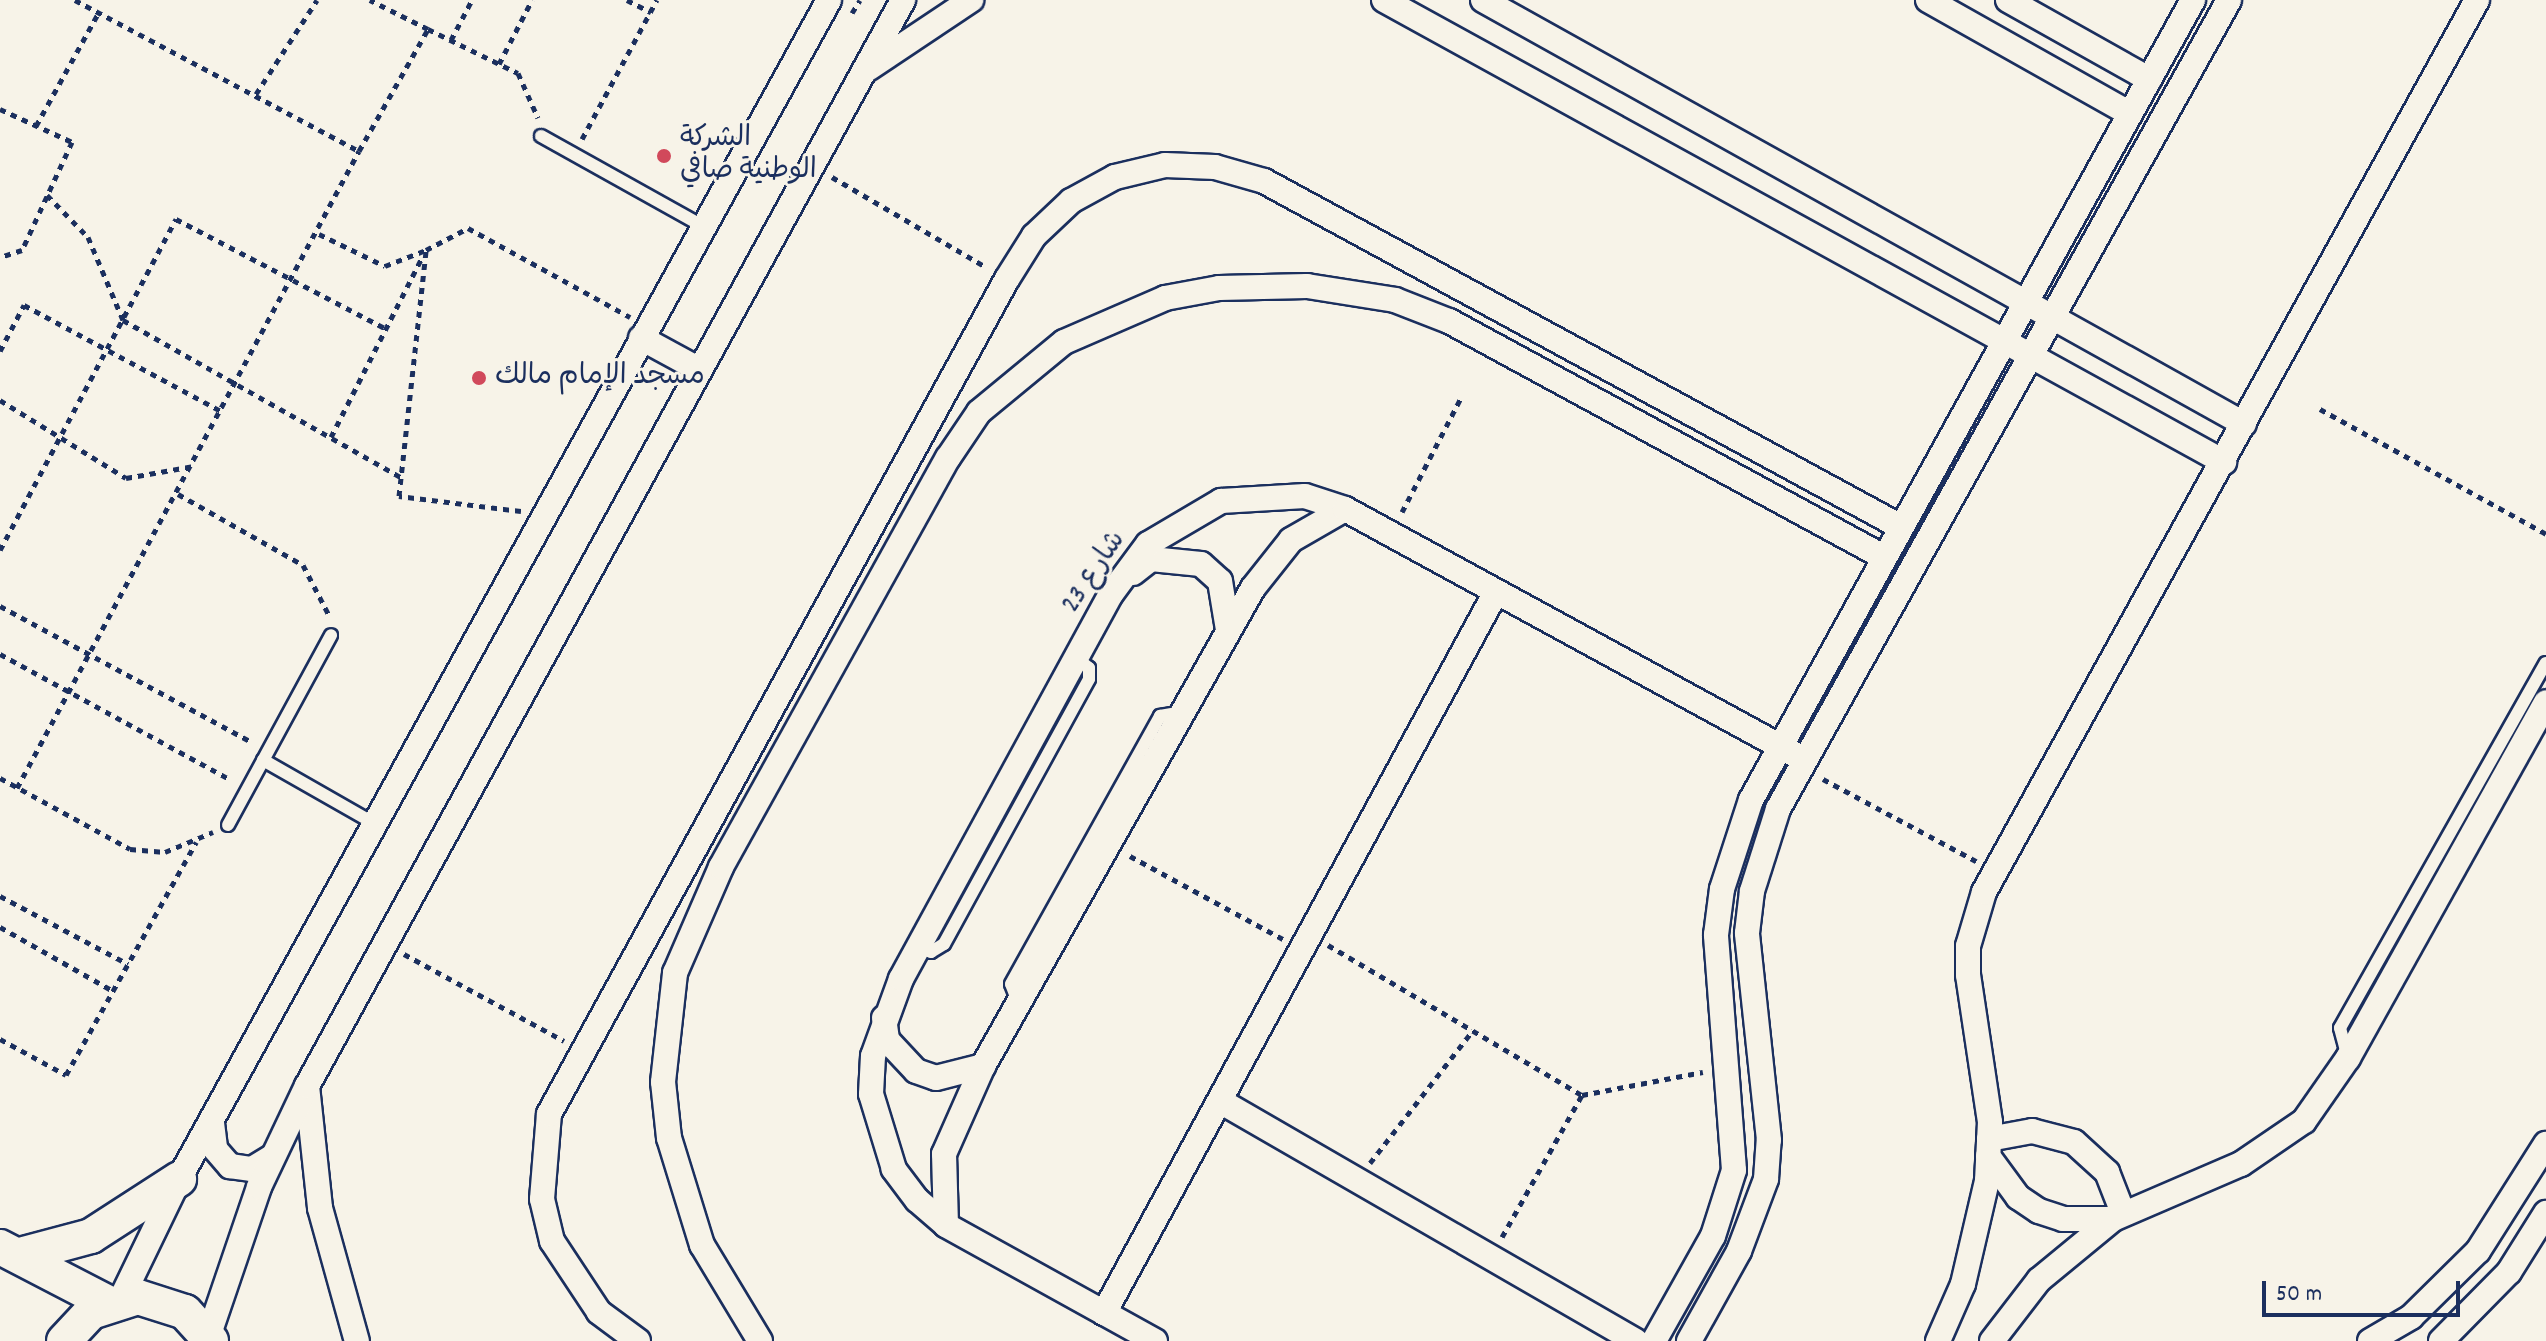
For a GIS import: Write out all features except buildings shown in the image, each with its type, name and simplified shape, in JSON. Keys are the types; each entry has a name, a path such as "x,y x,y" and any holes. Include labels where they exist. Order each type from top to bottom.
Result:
{"street":[{"path":"64,1341 114,1301 829,0"},
{"path":"12,1251 114,1301 170,1304 210,1339 272,1157 307,1086 903,0"},
{"path":"863,72 971,0"},
{"path":"1384,0 2224,462"},
{"path":"1483,0 2244,424"},
{"path":"1928,0 2130,114"},
{"path":"2008,0 2149,79"},
{"path":"1654,1341 1726,1204 1736,1135 1717,980 1722,889 1751,800 2193,0"},
{"path":"1689,1341 1739,1251 1766,1179 1769,1140 1747,933 1762,849 1803,764 2229,0"},
{"path":"1938,1341 1978,1234 1989,1147 1968,946 1995,871 2477,0"},
{"path":"638,1341 572,1279 542,1199 549,1114 580,1050 1007,279 1034,236 1071,201 1115,177 1165,165 1215,167 1308,202 1901,527"},
{"path":"760,1341 722,1286 682,1193 669,1138 666,1025 694,920 821,685 979,412 1064,342 1165,298 1219,288 1353,291 1449,321 1884,557"},
{"path":"644,332 698,369"},
{"name":"شارع 23","path":"1155,1341 946,1225 917,1200 879,1133 873,1056 884,1018 918,947 1111,594 1148,544 1221,501 1291,495 1345,509 1779,747 1803,764"},
{"path":"946,1225 944,1154 983,1066 1018,1002 1228,630 1272,560 1345,509"},
{"path":"1111,594 1151,559 1176,556 1220,581 1228,630"},
{"path":"1104,1313 1496,592"},
{"path":"790,671 821,685"},
{"path":"1989,1147 2018,1197 2039,1211 2088,1222 2118,1216 2274,1145 2304,1121 2348,1058 2546,702"},
{"path":"884,1018 887,1040 916,1071 947,1077 983,1066"},
{"path":"307,1086 320,1208 357,1341"},
{"path":"1220,1101 1636,1341"},
{"path":"212,1123 215,1149 230,1166 252,1169 272,1157"},
{"path":"1989,1147 2032,1131 2074,1142 2107,1172 2118,1216"},
{"path":"2370,1341 2445,1288 2542,1160"},
{"path":"12,1251 102,1231 179,1179"},
{"path":"2441,1341 2509,1272 2546,1213"},
{"path":"1992,1341 2039,1280 2118,1216"}],"lane":[{"path":"541,136 703,226"},
{"path":"228,825 331,635"},
{"path":"2348,1058 2340,1028 2546,663"},
{"path":"1018,1002 1011,984 1152,730 1165,710 1182,712"},
{"path":"265,756 377,825"}],"path":[{"path":"75,0 359,151"},
{"path":"256,94 317,0"},
{"path":"371,0 499,64 530,87 541,136"},
{"path":"451,40 472,0"},
{"path":"499,64 532,0"},
{"path":"627,0 651,12"},
{"path":"573,154 657,0"},
{"path":"36,126 99,12"},
{"path":"17,788 294,281 359,151 428,29"},
{"path":"0,109 72,142 22,250 0,257"},
{"path":"812,165 1007,279"},
{"path":"47,195 88,237 123,320 401,477"},
{"path":"0,550 176,219 386,329"},
{"path":"319,234 385,266 426,250 468,228 644,332"},
{"path":"331,437 426,250"},
{"path":"426,250 399,496 546,514"},
{"path":"0,351 24,305 223,412"},
{"path":"1391,534 1462,396"},
{"path":"0,400 126,478 194,466"},
{"path":"2320,409 2546,534"},
{"path":"178,494 303,565 329,609 331,635"},
{"path":"0,606 265,756"},
{"path":"0,654 247,789"},
{"path":"1803,764 1995,871"},
{"path":"0,778 130,849 165,852 196,842 228,825"},
{"path":"0,1039 66,1075 196,842"},
{"path":"1108,844 1306,942 1473,1030 1582,1095 1729,1067"},
{"path":"0,896 128,964"},
{"path":"0,927 113,991"},
{"path":"386,943 580,1050"},
{"path":"1357,1180 1473,1030"},
{"path":"1491,1257 1582,1095"}],"place":[{"name":"الشركة الوطنية صافي","path":"664,156"},
{"name":"مسجد الإمام مالك","path":"479,378"}]}
